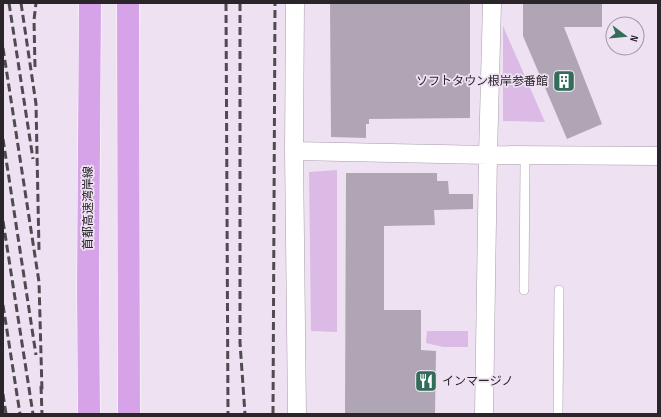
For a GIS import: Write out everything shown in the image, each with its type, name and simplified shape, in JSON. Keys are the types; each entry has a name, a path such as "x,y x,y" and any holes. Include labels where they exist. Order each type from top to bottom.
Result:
{"highway":[{"name":"首都高速湾岸線","path":"89,414 88,280 90,3"},
{"path":"128,3 129,414"}],"street":[{"path":"295,3 294,151 297,414"},
{"path":"484,414 492,3"},
{"path":"294,151 488,155 658,156"}],"lane":[{"path":"524,290 525,164"},
{"path":"558,414 559,290"}],"shaded area":[{"path":"503,26 545,122 503,121"},
{"path":"337,170 337,332 311,331 309,172"},
{"path":"427,331 468,331 468,347 443,347 426,343"}],"building":[{"path":"330,3 470,3 470,118 369,119 369,124 366,124 366,138 331,137"},
{"name":"ソフトタウン根岸参番館","path":"523,3 602,3 602,27 564,27 602,124 567,139 523,36"},
{"path":"346,173 437,173 437,181 448,181 449,194 473,194 473,209 434,210 435,225 384,226 384,310 421,310 421,350 436,351 435,414 345,414"}],"railway":[{"path":"9,3 33,159"},
{"path":"21,3 36,104 39,250"},
{"path":"35,67 34,20 36,3"},
{"path":"226,3 228,414"},
{"path":"240,3 240,343 245,414"},
{"path":"273,414 275,3"},
{"path":"3,48 39,282 42,391"},
{"path":"3,139 36,355"},
{"path":"3,221 33,414"},
{"path":"3,305 20,414"},
{"path":"41,386 42,414"},
{"path":"3,394 6,414"}],"place":[{"name":"ソフトタウン根岸参番館","path":"564,81"},
{"name":"インマージノ","path":"426,381"}]}
